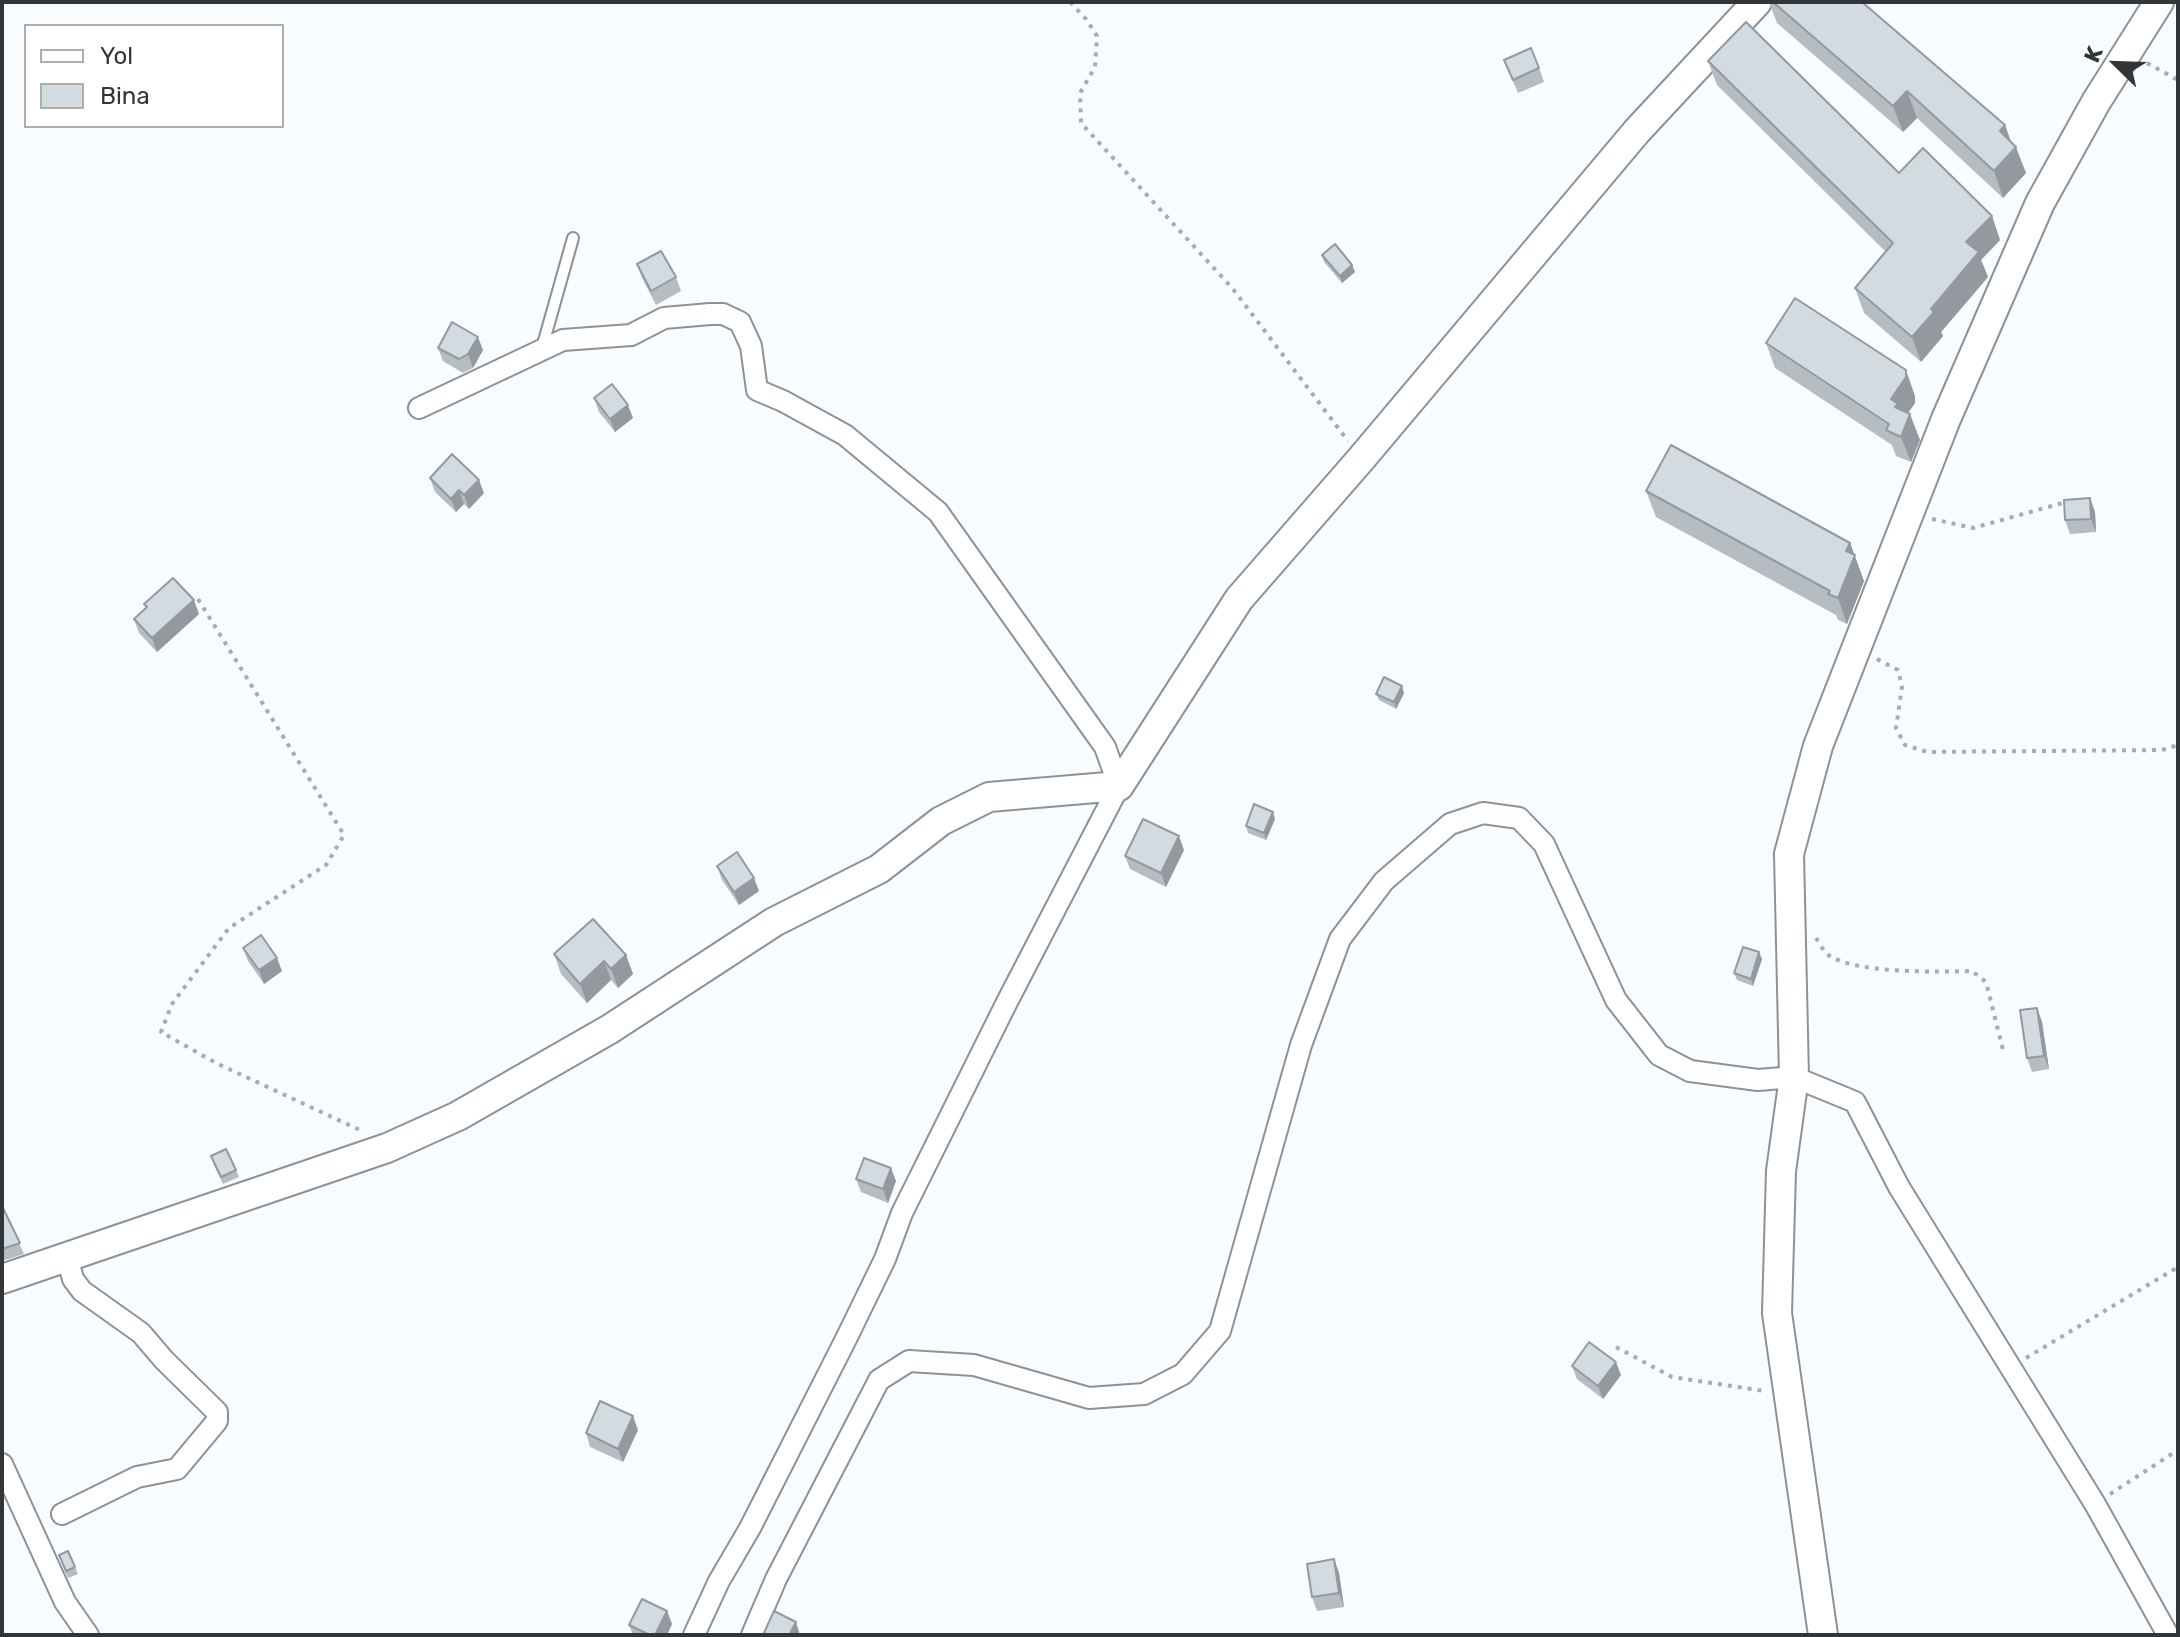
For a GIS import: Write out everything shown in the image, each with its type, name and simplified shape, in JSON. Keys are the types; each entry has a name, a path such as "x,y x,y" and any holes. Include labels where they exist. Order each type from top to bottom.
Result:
{"main road":[{"path":"2,1279 393,1145 458,1116 610,1029 774,922 879,869 941,821 989,797 1119,786 1239,599 1637,131 1757,2"},
{"path":"1823,1635 1777,1313 1781,1171 1794,1077 1789,854 1818,746 1946,419 2040,203 2096,102 2159,2"}],"street":[{"path":"419,408 563,340 631,335 664,318 723,314 740,322 751,346 757,390 845,435 938,512 1105,747 1119,786 1014,988 902,1213 885,1259 846,1339 750,1528 719,1581 694,1635"},
{"path":"752,1635 776,1579 879,1380 909,1361 974,1365 1089,1398 1144,1394 1183,1374 1220,1331 1301,1045 1340,939 1384,881 1450,824 1483,813 1519,818 1544,844 1616,1000 1659,1055 1690,1071 1758,1080 1794,1077 1855,1102 1899,1187 2095,1504 2168,1635"},
{"path":"62,1514 137,1477 177,1469 217,1421 217,1412 141,1333 82,1291 73,1279 67,1257"},
{"path":"2,1464 65,1602 88,1635"}],"lane":[{"path":"542,350 573,238"}],"path":[{"path":"1070,2 1097,36 1095,67 1080,93 1081,123 1233,289 1361,459"},
{"path":"2128,52 2178,80"},
{"path":"1910,514 1973,528 2073,500"},
{"path":"198,599 344,835 326,865 229,928 172,1004 161,1032 216,1063 393,1145"},
{"path":"1858,648 1898,670 1902,687 1896,728 1905,745 1927,752 2162,750 2178,745"},
{"path":"1791,900 1826,953 1842,962 1911,973 1972,971 1986,982 2004,1054"},
{"path":"2011,1367 2178,1267"},
{"path":"1616,1347 1672,1377 1790,1395"},
{"path":"2095,1504 2178,1450"}],"building":[{"path":"1773,2 1862,2 2005,125 2000,131 2016,147 1994,171 1907,91 1893,106"},
{"path":"1746,22 1899,173 1923,148 1992,216 1966,242 1979,252 1931,309 1934,312 1912,337 1855,288 1893,243 1708,61"},
{"path":"1531,48 1539,68 1513,80 1504,60"},
{"path":"1335,244 1352,265 1340,276 1322,255"},
{"path":"661,251 676,277 651,291 637,264"},
{"path":"1795,298 1906,370 1906,377 1891,399 1898,404 1895,407 1910,414 1901,437 1886,430 1889,424 1766,343"},
{"path":"452,322 478,337 468,354 459,359 438,348"},
{"path":"612,384 628,405 610,419 594,398"},
{"path":"1671,445 1850,543 1846,551 1855,555 1838,598 1646,491"},
{"path":"452,454 479,480 464,495 459,490 451,499 430,478"},
{"path":"2090,498 2091,519 2065,520 2064,500"},
{"path":"173,578 194,600 152,638 134,619 147,607 144,604"},
{"path":"1384,677 1402,686 1394,702 1376,694"},
{"path":"1254,804 1273,812 1264,833 1246,826"},
{"path":"1143,819 1179,836 1161,873 1125,856"},
{"path":"737,852 754,878 734,892 717,866"},
{"path":"593,919 626,955 611,969 604,961 580,984 554,954"},
{"path":"261,935 277,958 259,970 243,948"},
{"path":"1743,947 1759,952 1751,979 1734,973"},
{"path":"2037,1008 2044,1056 2027,1058 2020,1010"},
{"path":"226,1149 236,1170 221,1177 211,1156"},
{"path":"864,1158 891,1168 883,1189 856,1179"},
{"path":"2,1206 20,1243 2,1249"},
{"path":"1589,1342 1616,1362 1598,1386 1572,1366"},
{"path":"600,1401 633,1416 618,1449 586,1433"},
{"path":"68,1551 75,1567 66,1571 59,1555"},
{"path":"1334,1559 1339,1593 1312,1597 1307,1564"},
{"path":"642,1599 667,1611 655,1635 629,1625"},
{"path":"774,1611 796,1622 789,1635 763,1635"}]}
